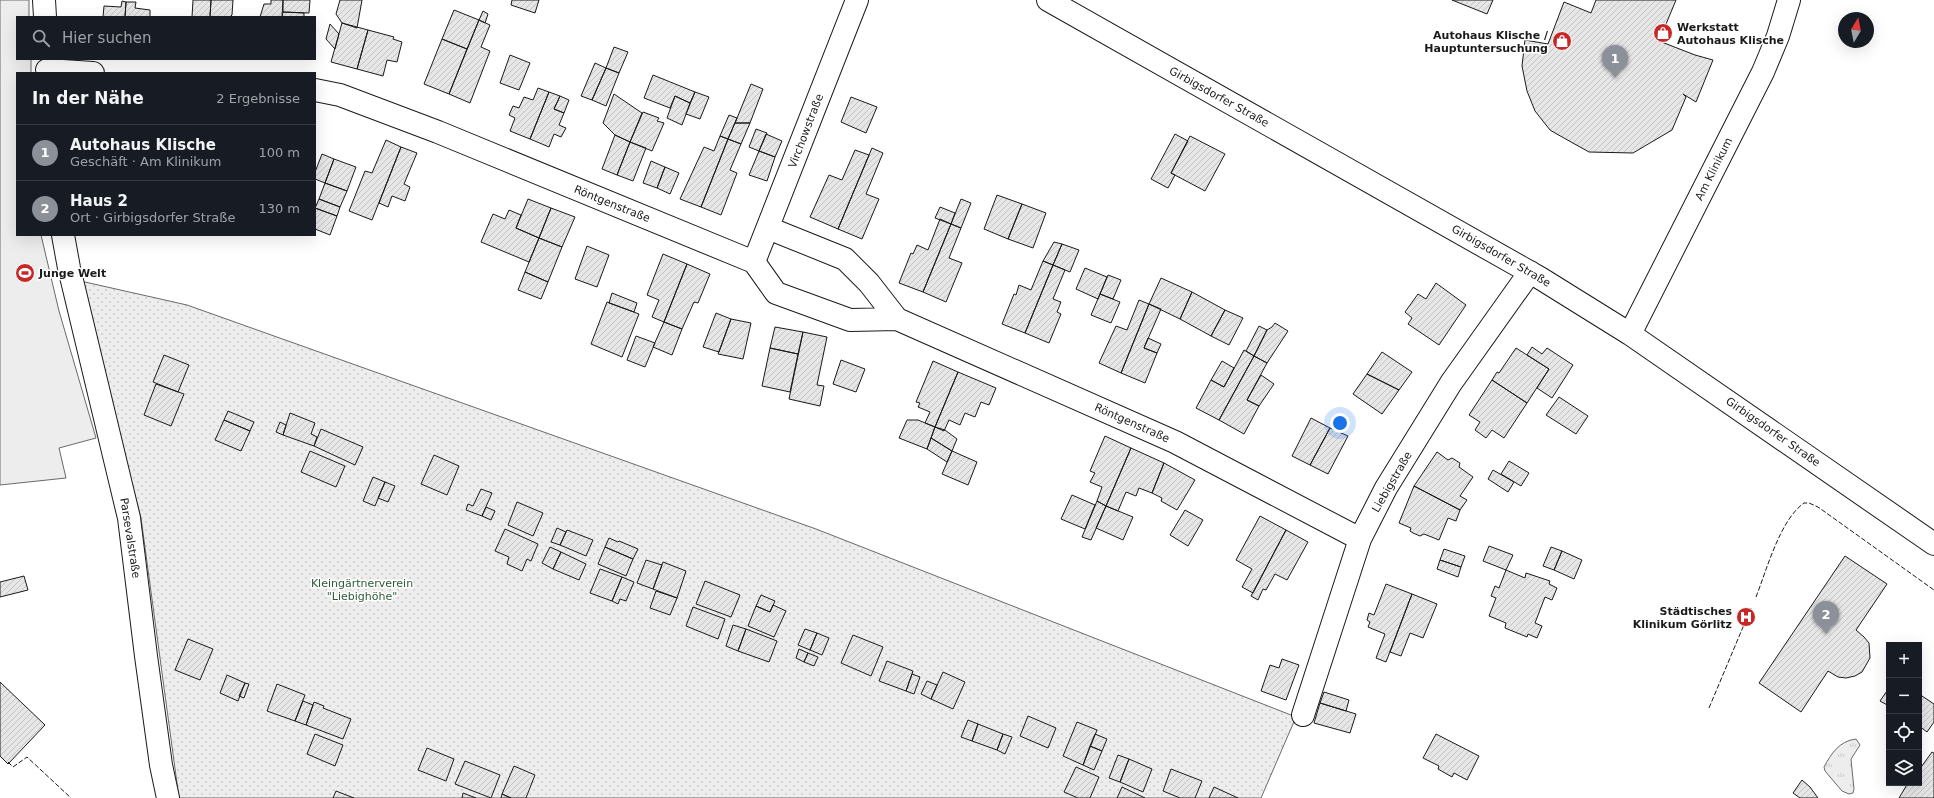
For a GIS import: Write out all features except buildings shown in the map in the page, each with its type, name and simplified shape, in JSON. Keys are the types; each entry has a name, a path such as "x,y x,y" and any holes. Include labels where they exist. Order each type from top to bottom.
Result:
{"street":[{"path":"44,0 45,16"},
{"name":"Virchowstraße","path":"754,262 857,0"},
{"name":"Girbigsdorfer Straße","path":"1048,0 1530,272 1630,334 1934,544"},
{"name":"Am Klinikum","path":"1630,334 1763,72 1778,36 1789,0"},
{"path":"47,68 84,72"},
{"name":"Röntgenstraße","path":"316,90 340,95 438,132 754,262 776,293 850,320 898,319 1175,442 1360,539"},
{"name":"Röntgenstraße","path":"768,228 845,259 869,283 898,319"},
{"name":"Parsevalstraße","path":"63,236 69,268 129,518 161,765 168,798"},
{"name":"Liebigstraße","path":"1302,715 1360,539 1386,488 1451,383 1530,272"}],"green space":[{"name":"Junge Welt","path":"0,0 29,0 29,16 16,16 16,60 31,60 31,72 16,72 16,236 41,236 59,311 96,438 59,448 66,478 0,485"},
{"name":"Kleingärtnerverein \"Liebighöhe\"","path":"76,280 187,305 816,529 1296,717 1261,798 179,798 141,518"},
{"path":"1856,739 1860,745 1851,759 1854,789 1853,793 1849,794 1842,791 1825,771 1824,767 1840,745"}],"fence":[{"path":"1756,597 1781,533 1795,511 1804,503 1809,503 1818,507 1934,590"},
{"path":"1709,708 1751,608"},
{"path":"8,762 13,767 27,757 71,798"}],"place":[{"name":"Werkstatt Autohaus Klische","path":"1663,33"},
{"name":"Autohaus Klische / Hauptuntersuchung","path":"1562,41"},
{"name":"Autohaus Klische","path":"1615,78"},
{"name":"Junge Welt","path":"25,273"},
{"name":"Städtisches Klinikum Görlitz","path":"1746,617"},
{"name":"Haus 2","path":"1826,634"}]}
